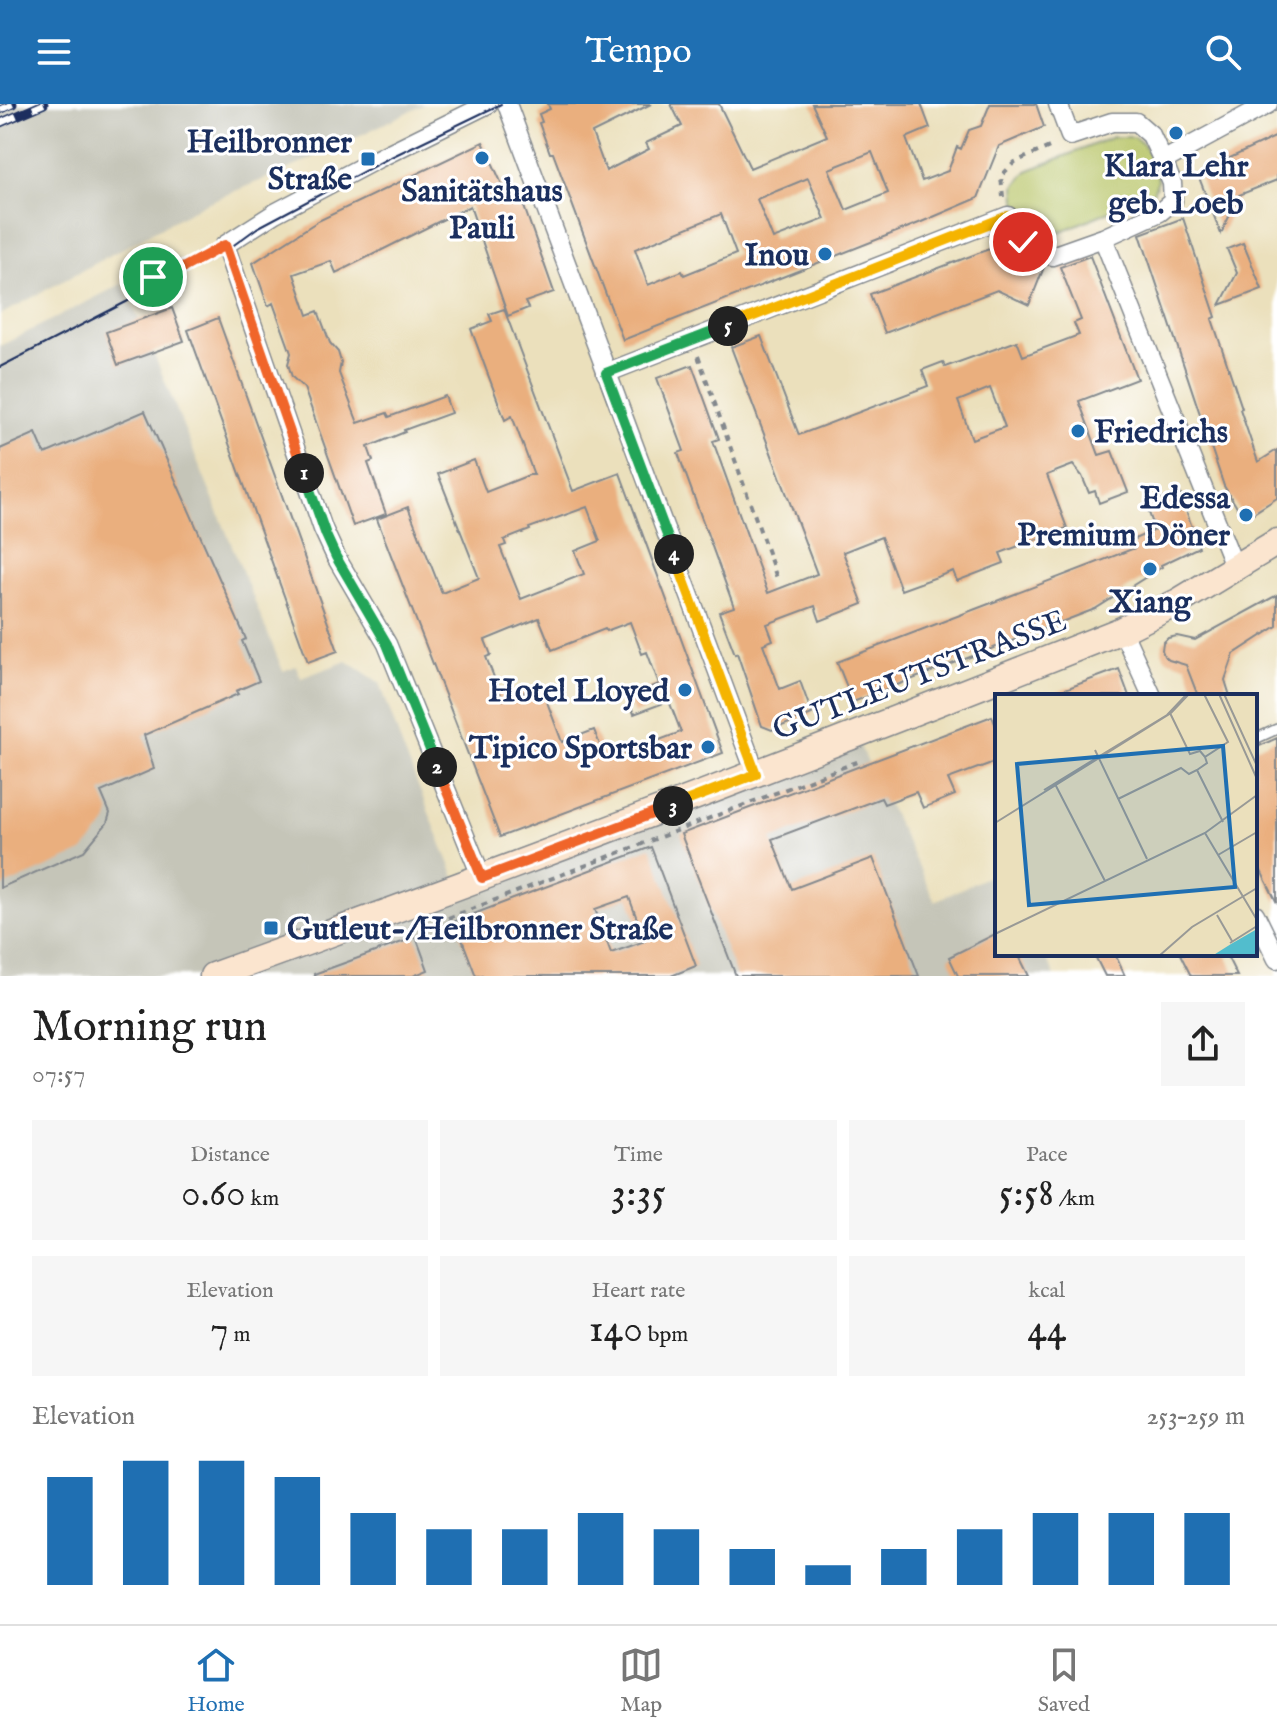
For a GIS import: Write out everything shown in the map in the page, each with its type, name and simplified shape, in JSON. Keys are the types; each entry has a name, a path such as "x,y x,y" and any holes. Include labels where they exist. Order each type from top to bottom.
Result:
{"main road":[{"name":"GUTLEUTSTRASSE","path":"213,976 756,774 1122,630 1178,602 1277,542"}],"street":[{"path":"482,878 387,644 323,529 225,245 288,206 488,104"},
{"path":"507,104 756,774"},
{"path":"606,373 1008,216 1023,242 1036,253 1052,256 1103,238 1160,212 1173,201 1172,183 1151,135 1136,122 1112,122 1070,136 1058,104"},
{"path":"1163,161 1268,104"},
{"path":"1103,238 1235,568"},
{"path":"1122,630 1151,694"},
{"path":"1257,918 1277,959"}],"lane":[{"path":"153,277 159,281 225,245"},
{"path":"1257,738 1277,729"}],"path":[{"path":"1008,216 1001,193 1001,176 1015,162 1070,136"},
{"path":"697,354 778,581"}],"shaded area":[{"path":"0,104 425,104 298,165 204,204 0,315"},
{"path":"122,284 139,320 172,308 184,341 153,352 283,671 296,666 301,678 347,661 380,683 459,887 855,736 935,901 995,873 995,956 1045,956 1055,976 0,976 0,346"}],"green space":[{"path":"1113,137 1134,137 1144,145 1156,168 1158,180 1153,193 1057,233 1039,235 1027,228 1016,200 1015,186 1027,171"}],"building":[{"path":"548,104 651,104 592,133 606,171 649,149 646,143 682,126 671,104 719,104 750,168 827,136 812,104 921,104 930,128 906,138 922,181 948,171 957,147 961,149 969,130 981,126 990,104 1036,104 1044,127 999,146 978,198 623,340 539,123 542,122 539,114 550,109","holes":["872,152 888,193 846,210 829,169","808,178 825,219 773,239 757,199","721,214 736,254 684,275 682,271 648,285 635,249"]},
{"path":"1277,136 1277,180 1239,195 1221,234 1200,180 1204,170"},
{"path":"483,142 509,200 520,195 554,292 525,302 528,308 508,316 470,206 336,273 331,261 294,274 308,315 318,311 330,343 338,352 341,362 339,373 358,423 387,413 389,417 445,396 451,413 368,447 373,461 368,463 386,514 353,526 304,388 292,377 288,364 291,353 273,303 268,306 253,263 318,221"},
{"path":"1183,218 1216,317 1212,319 1258,462 1277,450 1277,498 1244,519 1224,486 1140,234"},
{"path":"1243,243 1262,289 1220,305 1237,273 1227,249"},
{"path":"997,246 1033,265 1044,267 1029,305 997,290 885,333 870,294"},
{"path":"1090,256 1137,379 1079,401 1099,455 1112,451 1128,492 1099,503 1095,491 1089,493 1073,465 1047,475 1067,528 1000,553 1004,563 957,581 953,571 901,590 881,537 843,552 863,604 820,621 815,606 767,624 773,640 763,644 780,689 800,681 812,714 772,730 762,726 719,612 734,607 678,453 684,451 657,378 692,365 719,439 713,441 768,593 817,574 731,347 761,336 799,435 928,386 922,370 943,362 945,367 1017,341 1023,356 1079,335 1074,323 1081,320 1060,267","holes":["990,388 1005,427 972,439 958,401"]},
{"path":"172,308 184,341 118,365 106,332"},
{"path":"504,309 573,491 620,473 723,753 500,837 377,519 408,507 442,593 479,578 438,474 474,460 486,492 534,475 512,416 505,420 471,329 492,321 489,314","holes":["587,507 600,541 575,551 584,574 521,599 500,547 506,545 504,540","539,618 552,650 630,622 642,654 647,652 659,684 627,697 634,714 669,701 681,732 606,760 594,730 562,742 541,686 503,700 486,657 491,655 485,640"]},
{"path":"218,318 338,651 308,662 188,330"},
{"path":"145,411 246,639 242,641 259,681 236,691 238,694 144,735 154,769 101,792 110,813 107,823 84,851 0,888 0,449 36,433 45,454"},
{"path":"1180,493 1199,547 1161,565 1095,609 853,702 837,662 1135,548 1132,540 1155,530 1146,504"},
{"path":"1277,595 1277,626 1234,654 1225,680 1229,694 1197,694 1186,665 1164,656 1163,643 1168,638 1177,636 1195,640"},
{"path":"1119,669 1128,694 1052,694"},
{"path":"992,716 995,724 995,762 948,779 955,795 923,808 916,792 884,804 881,798 772,839 792,889 873,858 919,976 736,976 681,834"},
{"path":"1277,738 1277,903 1257,863 1257,747"},
{"path":"651,847 696,966 671,976 476,976 455,921","holes":["629,897 645,941 611,953 595,909"]},
{"path":"995,934 995,956 1019,956 1029,976 958,976 949,957"},
{"path":"416,937 428,970 413,976 314,976 314,974"},
{"path":"1095,956 1116,956 1125,976 1105,976"},
{"path":"1181,956 1227,956 1237,976 1191,976"}],"tram line":[{"path":"0,367 227,250 257,228 387,159 501,104"}],"railway":[{"path":"0,110 13,104"},
{"path":"0,123 44,104"}],"place":[{"name":"Klara Lehr geb. Loeb","path":"1176,133"},
{"name":"Sanitätshaus Pauli","path":"482,158"},
{"name":"Heilbronner Straße","path":"368,159"},
{"name":"Inou","path":"825,254"},
{"name":"Friedrichs","path":"1078,431"},
{"name":"Edessa Premium Döner","path":"1246,515"},
{"name":"Xiang","path":"1150,569"},
{"name":"Hotel Lloyed","path":"685,690"},
{"name":"Tipico Sportsbar","path":"708,747"},
{"name":"Gutleut-/Heilbronner Straße","path":"271,928"}],"route":[{"path":"153,277 159,281 225,245 323,529 387,644 482,878 756,774 606,373 1008,216 1023,242"}]}
